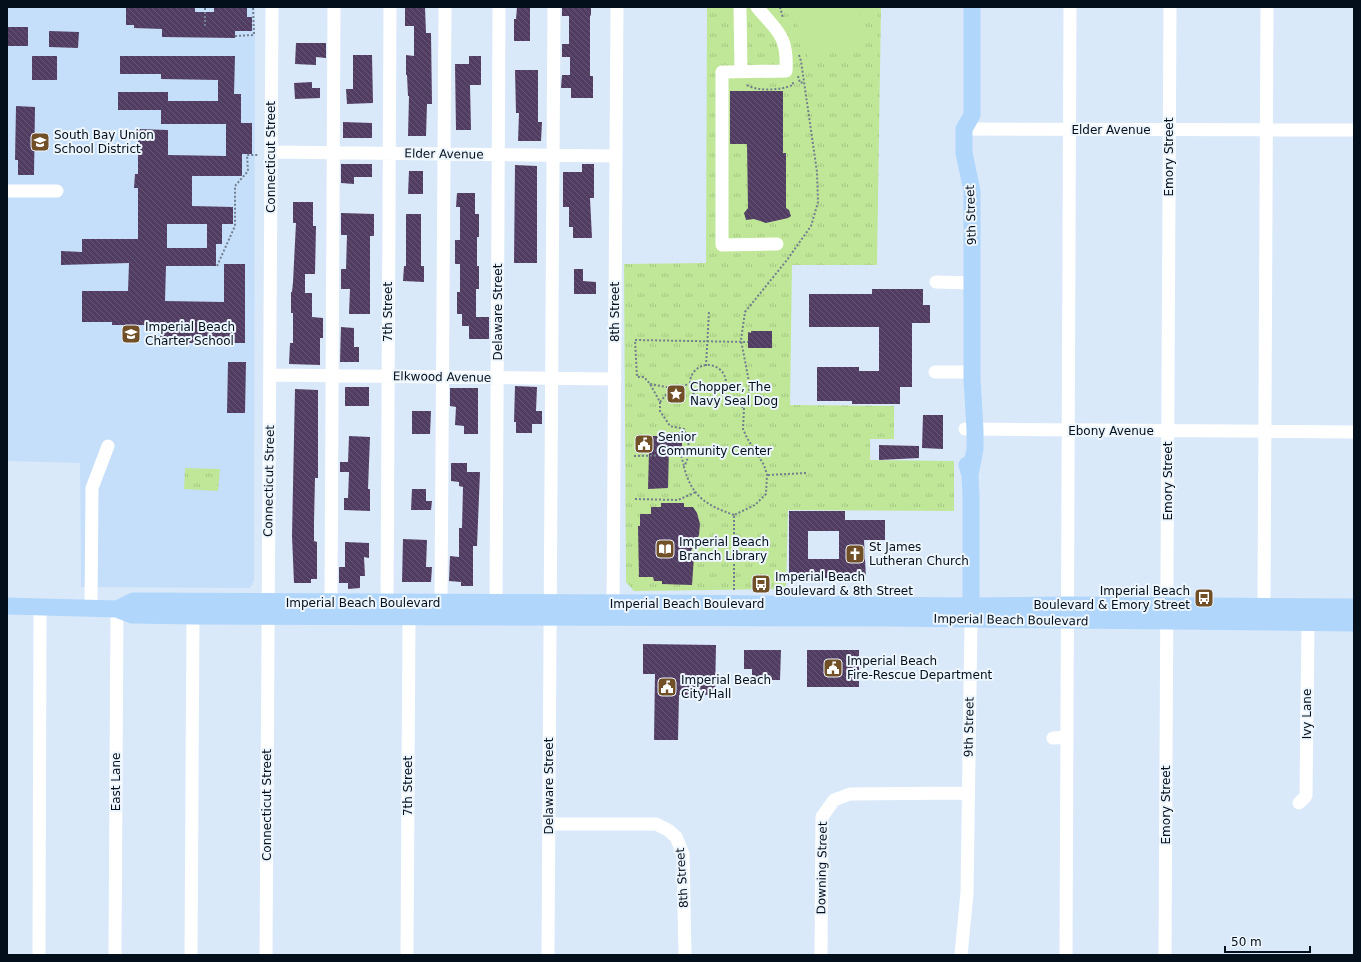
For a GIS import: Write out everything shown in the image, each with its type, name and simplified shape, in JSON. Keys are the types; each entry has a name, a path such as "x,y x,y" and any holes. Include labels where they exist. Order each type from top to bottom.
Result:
{"main road":[{"name":"9th Street","path":"971,613 970,476 965,458 970,430 972,401 972,191 964,153 971,124 972,7"},
{"name":"Imperial Beach Boulevard","path":"117,609 133,601 268,610 387,609 441,602 496,610"},
{"name":"Imperial Beach Boulevard","path":"7,606 117,609 132,615 193,616 331,603 387,609 409,617 496,610 1167,613 1308,622 1354,623"},
{"name":"Imperial Beach Boulevard","path":"1167,613 1264,606 1354,606"}],"street":[{"name":"Connecticut Street","path":"266,955 270,375 266,153 272,7"},
{"path":"331,603 334,7"},
{"name":"7th Street","path":"387,609 388,153 390,7"},
{"path":"441,602 444,377 445,7"},
{"name":"Delaware Street","path":"496,610 499,7"},
{"name":"Delaware Street","path":"548,955 554,7"},
{"name":"8th Street","path":"613,610 617,7"},
{"path":"740,7 741,71"},
{"path":"757,7 782,37 787,56 786,71 722,72 722,245 777,244"},
{"path":"1066,955 1070,7"},
{"name":"Emory Street","path":"1165,955 1170,7"},
{"path":"1264,606 1267,7"},
{"name":"Elder Avenue","path":"971,124 1069,129 1354,130"},
{"name":"Elder Avenue","path":"266,153 334,152 616,156"},
{"path":"7,191 57,192"},
{"path":"936,282 972,284"},
{"path":"934,372 972,372"},
{"name":"Elkwood Avenue","path":"270,375 614,379"},
{"name":"Ebony Avenue","path":"970,430 1354,432"},
{"path":"91,608 92,488 108,446"},
{"path":"38,955 40,607"},
{"name":"East Lane","path":"115,955 117,609"},
{"name":"9th Street","path":"961,955 967,893 971,613"},
{"path":"191,955 193,616"},
{"name":"7th Street","path":"407,955 409,617"},
{"name":"Ivy Lane","path":"1299,802 1306,796 1308,622"},
{"path":"1053,738 1067,738"},
{"name":"Downing Street","path":"821,955 822,817 834,800 850,794 968,793"},
{"name":"8th Street","path":"549,824 656,824 673,833 680,842 683,854 685,955"}],"path":[{"path":"205,7 205,26"},
{"path":"235,36 254,35 253,7"},
{"path":"780,7 786,25"},
{"path":"634,456 681,455 688,483 696,492 717,509 734,515 755,505 766,494 767,475 764,464 747,438 743,429 744,408 750,387 742,342 745,312 787,260 811,226 818,202 816,172 801,61 796,50"},
{"path":"722,85 748,85 752,88 786,88 793,86"},
{"path":"217,266 235,226 235,186 248,171 247,155 266,153"},
{"path":"706,366 709,311"},
{"path":"684,467 689,457 690,442 684,430 670,426 660,411 660,402 650,384 644,377 637,377 635,340 748,342"},
{"path":"706,366 717,368 724,377 725,384 721,394 713,400 700,399 693,393 690,384 694,371 706,366"},
{"path":"650,384 672,388 690,384"},
{"path":"660,402 672,388"},
{"path":"721,394 744,408"},
{"path":"767,475 806,473"},
{"path":"635,499 678,500 696,492"},
{"path":"734,515 734,593"}],"shaded area":[{"name":"Imperial Beach Charter School","path":"7,7 255,7 254,581 250,588 81,587 80,463 7,461"}],"green space":[{"path":"707,7 881,7 877,265 792,265 790,405 894,406 894,439 870,439 870,460 954,461 954,511 788,510 786,589 634,591 626,582 624,264 706,263"},
{"path":"791,7 857,7 869,41 810,61"},
{"path":"185,468 220,469 218,491 184,489"}],"building":[{"path":"126,7 195,7 195,12 214,12 214,7 247,7 247,17 252,17 252,31 235,31 235,38 162,37 162,29 134,28 134,25 126,25"},
{"path":"405,7 425,7 426,33 431,33 432,104 427,104 426,136 408,136 409,96 406,75 406,55 414,56 414,26 405,26"},
{"path":"517,7 530,7 530,41 514,41 514,19 516,19"},
{"path":"562,7 591,7 590,76 593,76 593,98 571,98 571,88 561,88 562,75 570,75 570,57 562,57 562,44 569,44 569,16 562,16"},
{"path":"7,27 28,27 28,46 7,46"},
{"path":"49,31 79,32 78,48 49,47"},
{"path":"296,43 326,43 326,58 316,57 316,65 295,64"},
{"path":"353,55 372,55 373,103 347,104 346,89 353,89"},
{"path":"32,56 57,56 57,80 32,80"},
{"path":"120,56 235,56 234,94 241,94 241,123 252,123 252,154 242,154 242,176 192,176 192,206 233,207 233,224 222,224 222,244 216,244 216,266 166,266 165,301 224,302 224,264 245,264 245,343 160,343 160,325 112,325 112,322 82,322 82,291 128,291 129,263 61,265 61,251 82,252 82,239 138,239 138,188 134,188 135,174 138,174 138,129 168,130 168,155 226,156 226,124 161,124 161,110 118,110 118,92 168,92 168,101 218,101 218,80 161,79 161,74 120,74","holes":["167,224 207,224 207,248 167,248"]},
{"path":"469,56 481,56 481,85 470,85 471,130 456,130 455,64 469,64"},
{"path":"515,70 538,70 538,122 542,122 541,141 518,141 519,113 516,113"},
{"path":"312,82 312,88 320,88 320,98 295,99 294,83"},
{"path":"730,91 783,91 783,153 786,153 786,208 789,210 791,216 788,218 766,223 754,219 746,220 744,213 748,208 747,144 730,144"},
{"path":"16,106 35,107 34,175 18,175 18,160 15,160"},
{"path":"343,122 372,123 372,138 343,138"},
{"path":"341,164 372,164 372,177 354,177 354,184 341,183"},
{"path":"582,164 594,164 594,198 590,198 592,238 573,238 573,227 569,227 569,207 563,207 563,172 582,172"},
{"path":"515,165 537,166 537,263 514,263"},
{"path":"409,171 423,171 423,194 408,194"},
{"path":"457,193 475,193 475,214 479,214 477,266 479,266 479,289 476,289 476,317 489,317 489,339 469,339 469,326 462,326 462,314 457,314 457,292 460,292 460,264 455,264 455,240 460,240 460,207 456,207"},
{"path":"293,202 313,202 313,226 316,226 315,274 305,274 305,293 312,293 312,317 323,318 323,338 320,338 320,365 289,364 290,343 293,343 291,292 293,282 296,223 293,223"},
{"path":"341,213 374,214 374,236 370,236 370,314 349,314 350,289 341,289 341,269 346,269 347,235 341,235"},
{"path":"406,214 421,214 421,266 424,266 424,282 403,281 404,266 406,266"},
{"path":"574,269 583,269 583,281 596,282 596,294 574,294"},
{"path":"872,289 923,289 923,305 930,305 930,323 912,323 912,387 900,387 900,404 852,404 852,401 817,401 817,367 859,367 859,371 879,371 879,327 809,327 809,294 872,294"},
{"path":"341,327 354,328 354,347 359,347 359,362 340,362"},
{"path":"751,331 772,331 772,348 748,348 748,332 751,333"},
{"path":"228,362 246,362 245,413 227,413"},
{"path":"515,386 537,387 536,411 542,411 542,424 532,424 532,433 516,433 516,422 514,422"},
{"path":"345,387 369,387 369,406 345,406"},
{"path":"450,388 478,388 478,434 464,434 464,426 455,425 456,407 450,406"},
{"path":"295,389 318,390 318,478 315,478 314,522 314,541 317,542 317,579 311,579 311,583 294,583 292,536"},
{"path":"412,411 431,411 430,434 412,434"},
{"path":"923,415 943,415 943,449 922,448"},
{"path":"682,432 682,447 669,447 668,488 648,489 649,451 638,451 638,436 668,436 668,433"},
{"path":"349,436 370,437 368,489 370,489 370,511 344,510 344,498 348,498 349,472 340,472 340,462 348,462"},
{"path":"879,445 919,446 919,458 879,460"},
{"path":"451,463 467,463 467,472 480,472 477,546 473,546 473,586 461,586 461,582 449,581 450,556 459,557 459,528 462,528 463,487 459,486 459,482 451,481"},
{"path":"412,489 426,489 426,501 432,501 431,510 411,510"},
{"name":"Imperial Beach Branch Library","path":"661,503 684,503 684,507 693,507 697,513 700,524 699,535 688,557 694,557 692,585 662,584 662,581 654,581 653,577 639,577 638,526 640,526 640,514 651,514 651,507 661,507"},
{"path":"789,511 845,511 845,520 885,520 885,540 864,540 866,578 789,578","holes":["808,531 839,531 839,559 808,559"]},
{"path":"403,539 427,540 426,567 432,567 431,582 402,582"},
{"path":"345,542 369,543 369,558 364,557 365,576 360,576 360,588 348,589 348,583 339,583 339,567 345,567"},
{"name":"Imperial Beach City Hall","path":"643,644 716,645 715,695 679,695 678,740 654,740 655,674 643,674"},
{"path":"744,650 781,650 780,680 752,680 752,669 744,669"},
{"name":"Imperial Beach Fire-Rescue Department","path":"807,650 859,650 859,687 807,687"}],"place":[{"name":"South Bay Union School District","path":"40,142"},
{"name":"Imperial Beach Charter School","path":"131,334"},
{"name":"Chopper, The Navy Seal Dog","path":"676,394"},
{"name":"Senior Community Center","path":"644,444"},
{"name":"Imperial Beach Branch Library","path":"665,549"},
{"name":"St James Lutheran Church","path":"855,554"},
{"name":"Imperial Beach Boulevard & 8th Street","path":"761,584"},
{"name":"Imperial Beach Boulevard & Emory Street","path":"1204,598"},
{"name":"Imperial Beach Fire-Rescue Department","path":"833,668"},
{"name":"Imperial Beach City Hall","path":"667,687"}]}
